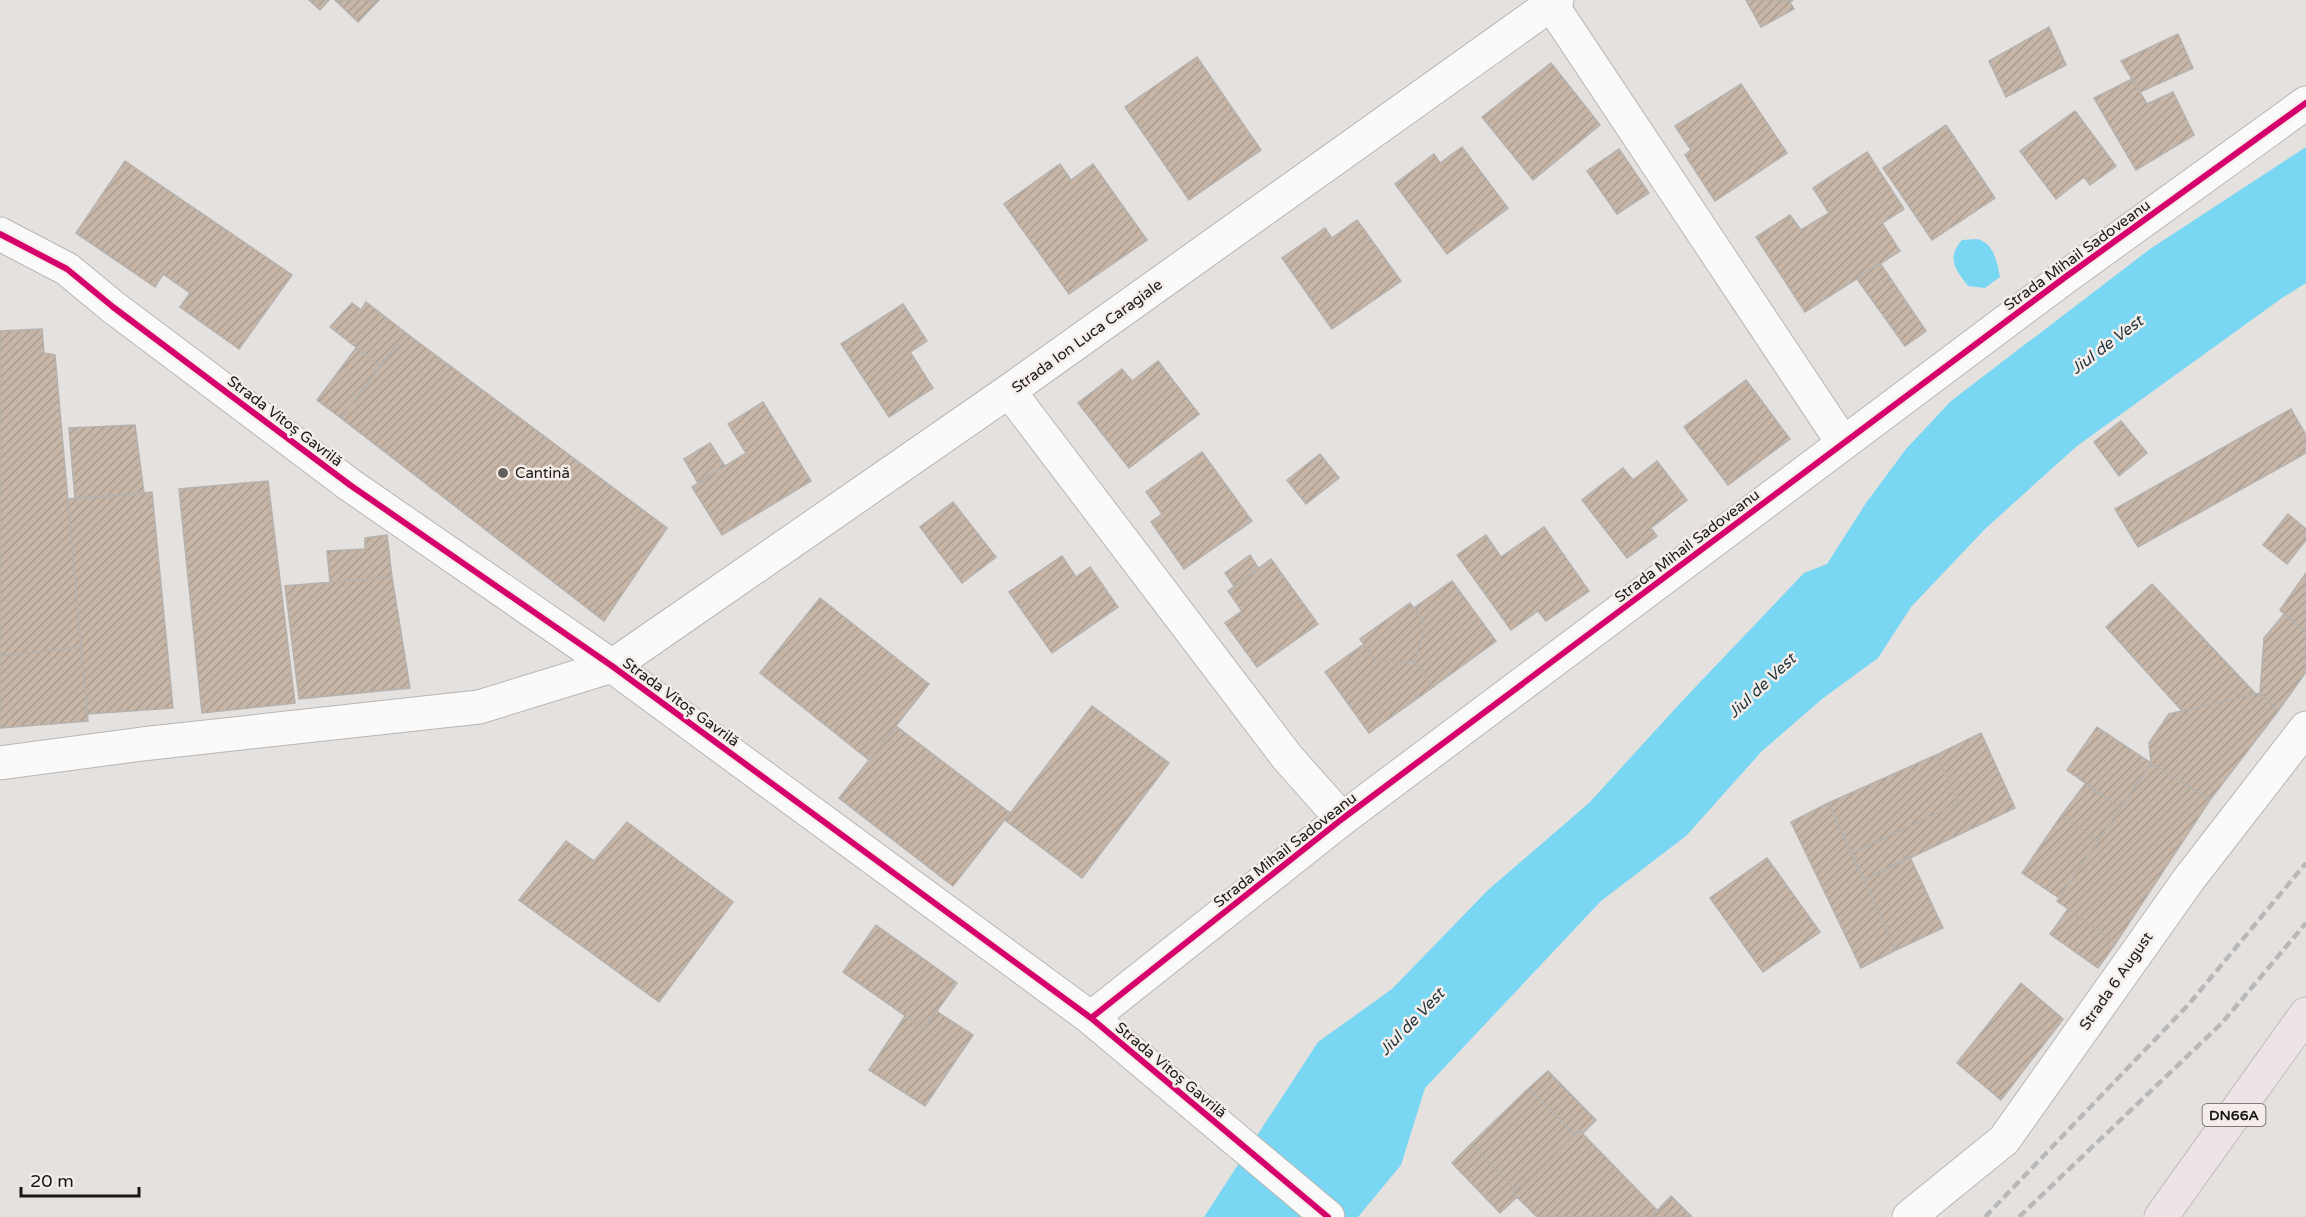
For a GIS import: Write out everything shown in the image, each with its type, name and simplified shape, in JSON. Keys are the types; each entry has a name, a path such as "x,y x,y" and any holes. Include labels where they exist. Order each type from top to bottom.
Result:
{"main road":[{"name":"DN66A","path":"2161,1217 2306,1014"}],"street":[{"name":"Strada Ion Luca Caragiale","path":"0,763 142,744 479,707 612,666 1009,392 1554,2"},
{"path":"1554,2 1844,443"},
{"name":"Strada Mihail Sadoveanu","path":"1091,1018 1342,819 2064,278 2306,103"},
{"name":"Strada Vitoș Gavrilă","path":"0,234 67,269 112,307 350,485 612,666 1091,1018 1328,1217"},
{"path":"1009,392 1287,757 1342,819"},
{"name":"Strada 6 August","path":"1909,1217 2004,1140 2189,879 2306,728"}],"water":[{"name":"Jiul de Vest","path":"2306,147 2306,283 2077,446 1986,528 1911,607 1878,658 1822,699 1762,751 1686,836 1601,901 1425,1088 1401,1165 1358,1217 1204,1217 1318,1042 1392,989 1488,890 1589,803 1804,573 1827,564 1866,503 1906,449 1951,401 2150,249"},
{"path":"1962,240 1983,241 1991,249 2000,277 1985,288 1968,286 1956,269 1953,258"}],"building":[{"path":"309,0 329,0 320,10"},
{"path":"335,0 379,0 358,22"},
{"path":"1746,0 1793,0 1790,2 1794,9 1761,27"},
{"path":"2049,27 2066,65 2006,97 1989,61"},
{"path":"2178,34 2193,68 2140,92 2121,61"},
{"path":"1197,57 1261,150 1189,200 1125,107"},
{"path":"1551,63 1600,125 1533,180 1482,117"},
{"path":"2132,79 2147,104 2173,92 2194,135 2136,170 2094,98"},
{"path":"1741,84 1787,153 1715,201 1685,155 1691,150 1675,126"},
{"path":"2075,111 2116,166 2090,185 2084,177 2056,199 2020,151"},
{"path":"1946,125 1995,198 1932,240 1883,168"},
{"path":"1462,147 1508,208 1447,254 1395,184 1434,154 1440,163"},
{"path":"1619,149 1649,193 1617,214 1587,171"},
{"path":"1867,152 1904,209 1882,223 1900,251 1805,312 1756,237 1790,215 1801,230 1829,213 1813,188"},
{"path":"125,161 292,275 239,349 180,307 190,293 163,274 155,287 76,233"},
{"path":"1060,164 1071,180 1093,164 1147,240 1069,294 1004,204"},
{"path":"1357,220 1401,281 1332,329 1282,258 1325,228 1332,238"},
{"path":"1880,263 1926,331 1905,346 1857,279"},
{"path":"366,302 406,333 380,366 330,327 352,303 361,310"},
{"path":"903,304 927,341 910,352 933,388 889,417 841,344"},
{"path":"42,329 44,353 55,355 81,647 0,656 0,331"},
{"name":"Cantină","path":"406,333 667,528 604,621 341,418"},
{"path":"356,348 380,366 341,418 317,400"},
{"path":"1158,361 1199,414 1129,468 1078,403 1122,369 1132,381"},
{"path":"1746,380 1790,439 1728,485 1684,427"},
{"path":"763,402 811,481 722,535 692,487 746,453 728,424"},
{"path":"2291,409 2306,435 2306,453 2138,547 2115,509"},
{"path":"2121,421 2147,453 2119,476 2094,442"},
{"path":"135,425 144,493 75,499 69,428"},
{"path":"710,443 725,466 698,483 684,459"},
{"path":"1202,452 1252,521 1184,569 1151,522 1162,514 1146,492"},
{"path":"1320,454 1339,478 1306,504 1287,480"},
{"path":"1657,461 1687,500 1651,528 1657,536 1627,558 1582,500 1623,468 1633,480"},
{"path":"268,481 295,703 202,713 179,489"},
{"path":"152,492 173,708 87,714 68,499"},
{"path":"953,502 996,557 962,583 920,527"},
{"path":"2288,514 2306,529 2306,540 2287,564 2263,545"},
{"path":"1544,527 1589,591 1546,621 1538,611 1511,630 1457,555 1486,535 1501,557"},
{"path":"387,535 392,577 330,582 327,551 365,549 365,538"},
{"path":"1250,555 1259,569 1234,586 1225,573"},
{"path":"1062,556 1076,577 1090,567 1118,607 1052,653 1009,592"},
{"path":"1271,559 1318,624 1257,667 1225,623 1242,611 1228,591"},
{"path":"2306,573 2306,632 2280,610"},
{"path":"392,577 410,688 299,699 285,586"},
{"path":"1452,581 1496,641 1433,687 1415,662 1425,624 1414,608"},
{"path":"2152,584 2256,694 2182,711 2106,627"},
{"path":"820,598 929,684 869,760 760,673"},
{"path":"1410,603 1425,624 1415,662 1376,661 1360,639"},
{"path":"2284,614 2306,632 2306,672 2278,711 2260,693 2264,638"},
{"path":"1364,644 1376,661 1415,662 1433,687 1369,733 1325,672"},
{"path":"81,647 88,721 0,728 0,656"},
{"path":"2260,693 2278,711 2210,800 2151,763 2149,743 2169,714"},
{"path":"1092,706 1169,763 1082,878 1005,820"},
{"path":"896,726 1010,813 953,886 839,798"},
{"path":"2097,727 2151,763 2120,808 2067,770"},
{"path":"1981,733 2015,808 1864,880 1852,853 1959,803 1936,755"},
{"path":"1936,755 1959,803 1852,853 1828,803"},
{"path":"2151,763 2210,800 2116,943 2057,901"},
{"path":"2085,784 2120,808 2098,841 2061,816"},
{"path":"1828,803 1896,950 1861,968 1791,822"},
{"path":"2061,816 2098,841 2059,898 2022,873"},
{"path":"627,822 733,902 659,1002 519,900 566,841 594,861"},
{"path":"1910,857 1943,928 1896,950 1864,880"},
{"path":"1767,858 1820,932 1763,972 1710,898"},
{"path":"2068,909 2116,943 2098,968 2050,934"},
{"path":"876,925 957,983 924,1029 843,972"},
{"path":"2021,983 2063,1019 2001,1100 1957,1063"},
{"path":"936,1011 973,1035 925,1106 869,1070 905,1016 924,1029"},
{"path":"1548,1071 1596,1120 1582,1134 1579,1130 1575,1134 1529,1088"},
{"path":"1529,1088 1575,1134 1516,1190 1471,1144"},
{"path":"1579,1130 1657,1210 1651,1217 1537,1217 1513,1193"},
{"path":"1471,1144 1516,1190 1513,1193 1517,1197 1500,1213 1452,1163"},
{"path":"1671,1196 1692,1217 1651,1217"}],"railway":[{"path":"1985,1217 2189,1004 2306,863"},
{"path":"2019,1217 2222,1023 2306,923"}],"cycle path":[{"path":"1091,1018 1342,819 2064,278 2306,103"},
{"path":"0,234 67,269 113,307 350,485 612,666 1091,1018 1328,1217"}],"place":[{"name":"Cantină","path":"503,473"}]}
